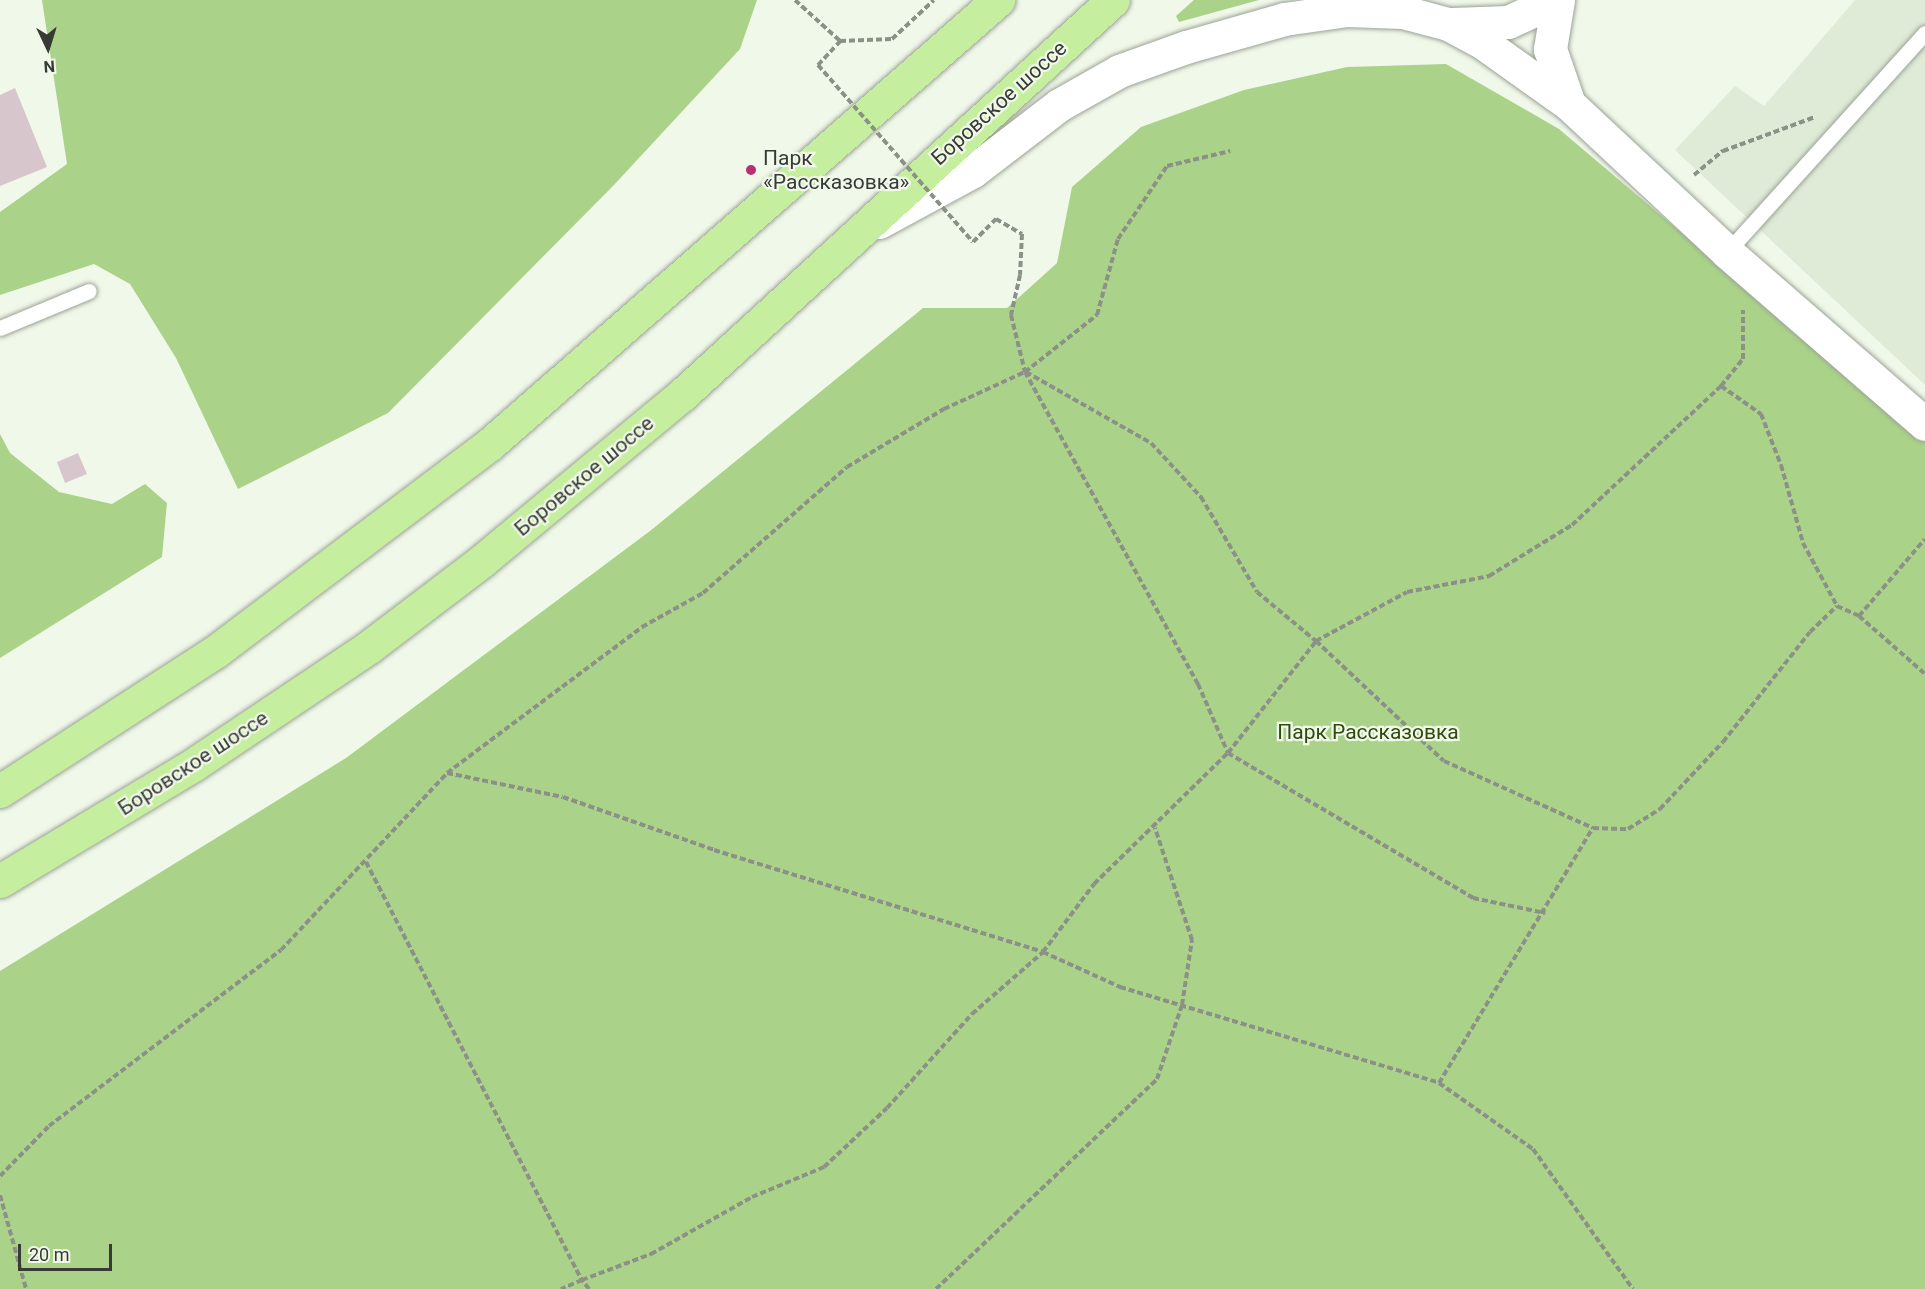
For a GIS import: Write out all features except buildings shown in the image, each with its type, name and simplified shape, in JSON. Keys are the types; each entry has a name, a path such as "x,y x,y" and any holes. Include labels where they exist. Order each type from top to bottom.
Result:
{"main road":[{"path":"0,791 215,652 490,444 998,0"},
{"name":"Боровское шоссе","path":"0,881 193,765 401,624 626,442 861,232 1113,0"}],"street":[{"path":"1448,24 1508,22 1557,0"},
{"path":"1557,0 1550,49 1569,104"},
{"path":"861,232 973,171 1088,86 1159,55 1250,28 1317,13 1402,12 1448,24 1500,54 1569,104 1726,252 1925,424"}],"lane":[{"path":"1726,252 1861,100 1925,33"},
{"path":"0,328 89,291"}],"path":[{"path":"795,0 840,41 892,39 934,0"},
{"path":"840,41 818,65 973,242 996,219 1022,234 1020,275 1011,315 1025,372 1198,684 1228,753 1473,898 1545,913"},
{"path":"1667,198 1723,151 1861,100"},
{"path":"0,1176 49,1126 281,950 366,862 447,773 642,627 703,593 848,467 944,409 1025,372 1097,315 1118,239 1167,166 1230,151"},
{"path":"561,1289 651,1254 752,1197 824,1167 888,1108 972,1014 1044,952 1094,884 1155,828 1228,753 1316,641 1407,592 1490,576 1572,525 1721,386 1743,359 1743,303"},
{"path":"1025,372 1151,443 1201,497 1257,592 1316,641 1444,760 1593,828 1628,829 1660,809 1723,742 1810,632 1837,606"},
{"path":"1721,386 1761,414 1781,465 1803,543 1837,606 1859,616 1925,674"},
{"path":"1859,616 1925,539"},
{"path":"447,773 563,797 714,850 1044,952 1120,987 1439,1083 1533,1149 1633,1289"},
{"path":"936,1289 1157,1079 1182,1005 1192,940 1155,828"},
{"path":"1439,1083 1545,913 1593,828"},
{"path":"366,862 582,1280 589,1289"},
{"path":"0,1194 26,1289"}],"shaded area":[{"path":"1855,0 1925,0 1925,385 1675,150 1735,86 1764,106"}],"green space":[{"path":"42,0 757,0 740,49 613,186 388,413 238,489 176,358 130,284 94,264 0,295 0,212 67,164"},
{"path":"1194,0 1259,0 1179,22 1176,16"},
{"name":"Парк Рассказовка","path":"1446,64 1559,129 1925,439 1925,1289 0,1289 0,971 346,758 650,531 923,308 1007,308 1057,263 1072,187 1141,127 1244,90 1347,67"},
{"path":"0,434 10,453 59,492 112,504 145,484 167,503 162,557 0,658"}],"place":[{"name":"Парк «Рассказовка»","path":"751,170"}]}
